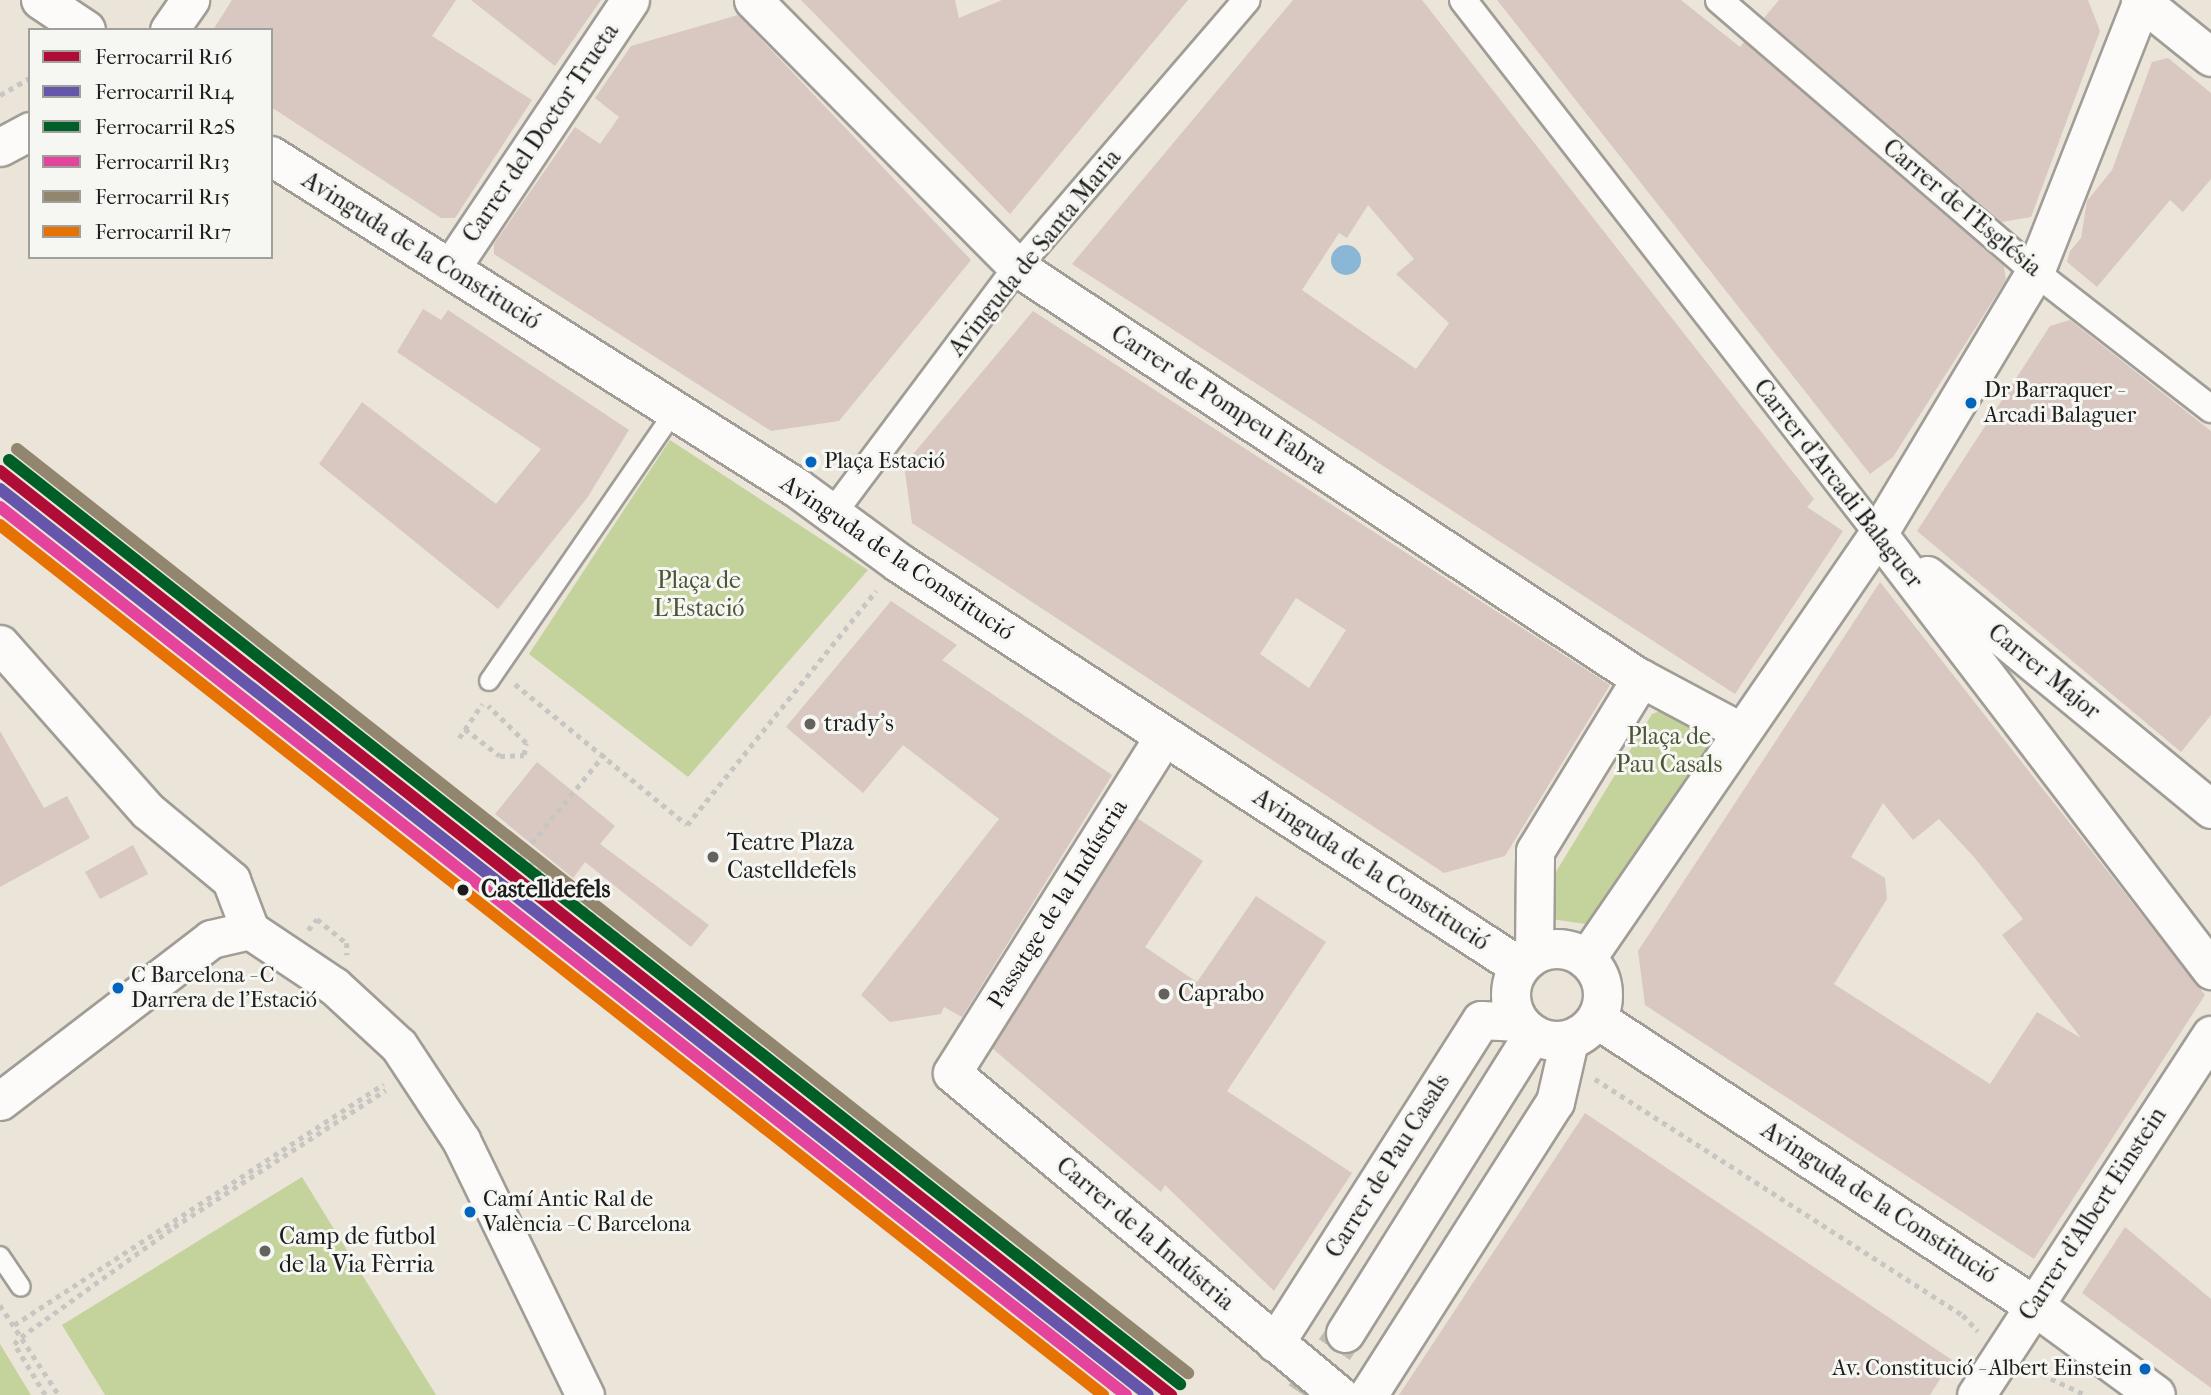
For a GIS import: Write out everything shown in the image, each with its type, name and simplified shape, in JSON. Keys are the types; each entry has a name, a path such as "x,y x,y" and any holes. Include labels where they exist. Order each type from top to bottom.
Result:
{"street":[{"path":"41,0 83,28"},
{"path":"170,28 190,0"},
{"name":"Carrer del Doctor Trueta","path":"452,266 630,0"},
{"name":"Carrer de Pompeu Fabra","path":"753,0 1017,267 1641,678 1740,731"},
{"name":"Avinguda de Santa Maria","path":"833,513 1017,267 1247,0"},
{"name":"Carrer d'Arcadi Balaguer","path":"1463,0 1878,534 2211,970"},
{"name":"Carrer de l'Església","path":"1718,0 2035,271 2211,409"},
{"path":"1586,959 1740,731 1878,534 2035,271 2142,0 2211,57"},
{"path":"0,147 28,132"},
{"name":"Avinguda de la Constitució","path":"273,157 452,266 675,410 833,513 899,563 1164,736 1527,960"},
{"name":"Carrer Major","path":"1878,534 2211,809"},
{"path":"0,644 148,811 231,880 250,930"},
{"path":"1575,1045 1525,1029 1510,1003 1527,960 1535,851 1641,678"},
{"name":"Passatge de la Indústria","path":"952,1073 1164,736"},
{"path":"0,1101 211,939 250,930 295,939 400,1046 404,1076 461,1140 585,1395"},
{"path":"1368,1395 1555,1102 1575,1045 1602,985 1586,959 1571,951 1527,960"},
{"name":"Carrer de Pau Casals","path":"1275,1343 1481,1020 1525,1029"},
{"path":"1345,1333 1525,1029"},
{"name":"Carrer d'Albert Einstein","path":"1976,1395 2211,1035"},
{"name":"Avinguda de la Constitució","path":"1575,1045 2033,1305 2155,1395"},
{"name":"Carrer de la Indústria","path":"952,1073 1339,1395"}],"lane":[{"path":"489,681 675,410"},
{"path":"0,1256 21,1287"}],"path":[{"path":"0,94 28,79"},
{"path":"458,738 483,701 489,681 514,683 542,700 687,825 899,563"},
{"path":"465,729 500,756 524,755 526,743 483,701"},
{"path":"605,754 521,857 638,951"},
{"path":"492,886 481,902 605,1003"},
{"path":"295,939 317,919 347,943 348,963"},
{"name":"Avinguda de la Constitució","path":"1575,1045 1603,1080 1963,1315 2002,1354 2086,1395"},
{"path":"14,1325 404,1076"},
{"path":"45,1395 14,1344 21,1337 174,1227 404,1076"},
{"path":"0,1304 59,1395"}],"green space":[{"name":"Plaça de L'Estació","path":"670,440 868,570 688,777 529,654"},
{"name":"Plaça de Pau Casals","path":"1666,709 1706,734 1710,750 1592,925 1551,919 1548,885 1652,714"},
{"name":"Camp de futbol de la Via Fèrria","path":"302,1177 436,1395 105,1395 62,1325"},
{"path":"0,1344 31,1395 0,1395"}],"water":[{"path":"1346,245 1356,250 1361,260 1356,270 1346,275 1336,270 1331,260 1336,250"}],"building":[{"path":"232,0 456,0 432,36 532,100 455,218 441,218 273,108 273,28 214,28"},
{"path":"471,0 601,0 555,66"},
{"path":"801,0 955,0 959,18 1002,0 1188,0 1010,214"},
{"path":"1293,0 1422,0 1814,499 1807,507 1843,531 1735,694 1072,264","holes":["1368,205 1414,259 1396,274 1449,323 1416,369 1302,290 1339,233 1347,238"]},
{"path":"1497,0 1681,0 1740,47 1744,42 2004,266 2006,280 1893,457 1870,474"},
{"path":"1779,0 2088,0 2100,31 2031,217 2002,222 1764,18"},
{"path":"738,15 971,260 839,421 771,431 494,254 494,244 575,127 600,144 619,117 595,98 631,46"},
{"path":"2168,58 2211,93 2211,179 2183,212 2170,200 2097,287 2067,262 2070,251 2081,238 2087,201 2112,170 2152,62"},
{"path":"423,309 441,320 448,310 629,430 587,498 498,609 319,464 362,402 496,504 541,449 397,352"},
{"path":"1033,311 1610,685 1505,856 1444,873 912,523 904,465","holes":["1296,598 1346,630 1309,688 1260,654"]},
{"path":"2070,320 2211,431 2211,715 2181,752 1917,531 2050,326"},
{"path":"1880,582 2205,995 2034,1259 1645,1005 1638,951","holes":["1883,803 1913,840 1939,819 1974,857 2023,919 2002,935 2081,1038 2037,1012 1990,1084 1834,984 1887,899 1885,878 1851,857"]},
{"path":"891,601 957,645 942,660 1112,775 962,1017 944,1007 941,1014 890,1022 861,995 999,819 903,745 863,793 786,727"},
{"path":"0,731 44,808 67,796 90,838 0,887"},
{"path":"537,762 615,826 600,844 709,925 691,947 585,862 573,878 495,814"},
{"path":"1137,818 1203,861 1145,947 1197,982 1256,896 1326,942 1227,1091 1352,1173 1274,1291 1165,1185 1161,1192 992,1048"},
{"path":"133,845 148,874 100,899 85,872"},
{"path":"1585,1113 1952,1360 1930,1395 1399,1395"},
{"path":"2125,1227 2211,1299 2211,1388 2082,1293"}],"tunnel":[{"path":"1304,1395 1345,1333"}],"rail line":[{"name":"R15","path":"17,449 1188,1373"},
{"name":"R2S","path":"9,460 1180,1384"},
{"name":"R16","path":"0,471 1171,1395"},
{"name":"R14","path":"0,489 1148,1395"},
{"name":"R13","path":"0,507 1126,1395"},
{"name":"R17","path":"0,525 1103,1395"}],"place":[{"name":"Dr Barraquer - Arcadi Balaguer","path":"1971,403"},
{"name":"Plaça Estació","path":"811,462"},
{"name":"trady’s","path":"810,724"},
{"name":"Teatre Plaza Castelldefels","path":"713,857"},
{"name":"Castelldefels","path":"463,890"},
{"name":"C Barcelona - C Darrera de l'Estació","path":"118,988"},
{"name":"Caprabo","path":"1164,994"},
{"name":"Camí Antic Ral de València - C Barcelona","path":"470,1212"},
{"name":"Camp de futbol de la Via Fèrria","path":"265,1251"},
{"name":"Av. Constitució - Albert Einstein","path":"2145,1369"}]}
